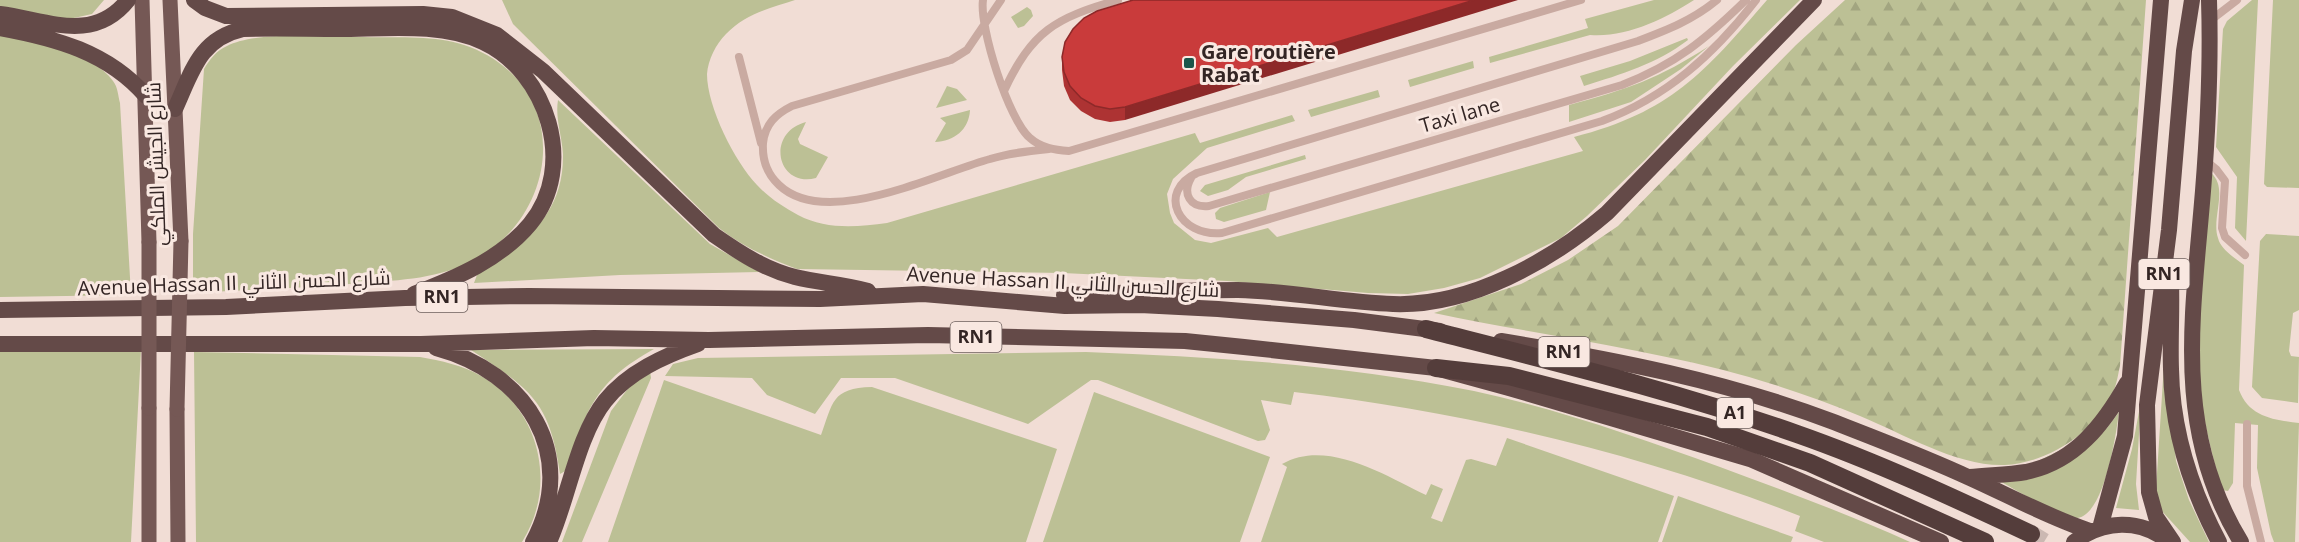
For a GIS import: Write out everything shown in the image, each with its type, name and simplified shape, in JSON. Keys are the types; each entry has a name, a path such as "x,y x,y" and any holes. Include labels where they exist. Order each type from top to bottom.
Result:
{"highway":[{"path":"0,14 84,26 107,20 128,0"},
{"path":"194,0 205,8 226,16 423,14 452,17 471,23 497,35 543,71 714,235 745,257 766,268 796,277 884,295"},
{"name":"RN1","path":"1010,302 1061,295 1239,290 1395,304 1458,296 1526,269 1578,237 1631,189 1814,0"},
{"path":"2095,529 2123,448 2161,0"},
{"path":"2209,0 2205,160 2192,330 2192,383 2197,422 2210,472 2226,515 2241,542"},
{"name":"RN1","path":"2171,542 2156,517 2149,492 2147,405 2169,230 2189,4"},
{"path":"0,28 48,38 98,57 132,80 146,96"},
{"path":"175,109 197,59 206,48 226,33 243,29 437,31 459,34 483,42 503,55 534,87 550,126 553,162 543,203 532,222 518,237 487,260 454,278 405,298"},
{"path":"2169,230 2171,371 2180,441 2190,475 2219,542"},
{"name":"Avenue Hassan II شارع الحسن الثاني","path":"0,310 226,308 405,298 701,296 820,298 923,294 1065,306 1140,305 1218,309 1426,329 1634,365 1739,390 1830,421 1968,477 2044,514 2095,529"},
{"name":"A1","path":"1426,329 1633,383 1797,434 1933,488 2031,534"},
{"name":"RN1","path":"0,344 421,344 594,338 709,340 928,335 1185,341 1436,368 1750,459 1941,542"},
{"path":"549,542 587,436 604,402 626,381 649,365 709,340"},
{"path":"421,344 457,353 476,362 514,390 537,422 551,470 547,511 533,542"},
{"name":"A1","path":"1436,368 1509,376 1707,427 1810,463 1985,542"},
{"path":"1968,477 2026,472 2048,465 2075,450 2108,416 2129,379"},
{"path":"2074,542 2095,529 2113,524 2136,525 2159,534 2171,542"}],"main road":[{"name":"شارع الجيش الملكي","path":"142,0 149,242 149,542"},
{"name":"شارع الجيش الملكي","path":"170,0 181,241 177,410 178,542"}],"lane":[{"path":"983,0 985,24 1004,91 1019,126 1031,140 1050,149"},
{"path":"763,151 764,135 779,113 792,106 951,60 967,50 1001,0"},
{"path":"1004,91 1023,55 1057,23 1074,13 1118,0"},
{"path":"739,57 766,166 784,189 814,201 859,200 990,159 1050,149 1069,151 1092,145 1581,0"},
{"path":"1717,0 1701,13 1673,28 1638,41 1193,174 1180,187 1176,197 1181,218 1198,232 1222,233 1602,121 1644,103 1673,84 1713,50 1756,0"},
{"name":"Taxi lane","path":"1193,174 1188,184 1187,195 1194,205 1209,206 1622,84 1661,67 1706,39 1746,0"},
{"path":"2210,21 2237,0"},
{"path":"2205,160 2225,181 2222,228 2225,237 2245,255"},
{"path":"2247,424 2247,486 2261,542"}],"green space":[{"path":"0,0 104,0 92,14 65,20 0,10"},
{"path":"502,0 795,0 741,21 722,38 709,63 708,87 724,133 740,163 757,185 776,202 798,215 831,225 887,223 1195,133 1200,143 1292,115 1295,121 1207,148 1173,179 1167,194 1174,223 1195,240 1211,243 1268,228 1277,237 1583,151 1574,137 1608,127 1661,102 1704,69 1767,0 1800,0 1733,66 1645,160 1561,238 1480,278 1444,288 1408,294 1368,293 1227,281 1063,273 797,269 756,252 719,228 513,24"},
{"path":"1654,0 1694,0 1644,26 1617,33 1590,35 1490,63 1489,57 1588,28 1585,19"},
{"path":"1845,0 2146,0 2120,366 2114,389 2105,407 2083,432 2069,443 2053,452 2021,463 2005,465 1969,461 1931,448 1833,405 1749,377 1671,358 1434,313 1521,284 1568,260 1618,226 1796,45"},
{"path":"2252,0 2258,0 2246,241 2235,228 2237,177 2216,147 2223,29 2227,21"},
{"path":"2273,0 2299,0 2299,188 2267,187 2264,184"},
{"path":"1027,7 1033,16 1024,26 1018,28 1011,17"},
{"path":"0,32 77,55 92,62 115,83 120,103 131,295 0,297"},
{"path":"274,36 411,37 458,43 487,55 514,76 532,101 541,129 543,159 536,188 523,216 502,240 476,259 434,275 340,285 193,293 193,234 206,65 223,48 256,38"},
{"path":"1687,38 1688,40 1664,56 1584,86 1580,76 1630,61"},
{"path":"1709,46 1681,69 1631,102 1569,122 1569,105 1642,82 1674,67"},
{"path":"1473,61 1474,68 1410,87 1408,80"},
{"path":"947,86 957,89 967,100 936,108"},
{"path":"1378,90 1380,97 1311,117 1308,110"},
{"path":"558,100 710,244 759,272 620,275 474,283 477,275 510,252 537,227 548,212 556,195 563,154 558,120"},
{"path":"970,110 967,123 959,133 954,137 935,142 946,123 940,118"},
{"path":"806,122 798,139 800,144 828,157 816,178 803,179 792,175 785,168 781,158 781,147 785,137 793,128"},
{"path":"1305,155 1306,159 1246,177 1228,190 1208,196 1200,191 1205,185"},
{"path":"2211,173 2219,187 2216,222 2218,238 2225,250 2244,265 2239,390 2249,406 2263,416 2299,423 2295,542 2274,542 2271,534 2257,468 2258,425 2235,423 2233,483 2228,491 2222,490 2207,431 2198,372 2198,315"},
{"path":"1270,192 1266,210 1224,222 1216,219 1215,213 1220,208"},
{"path":"2266,234 2299,236 2299,310 2293,313 2289,351 2291,356 2299,357 2298,403 2262,398 2252,387 2260,241"},
{"path":"2165,348 2176,461 2189,500 2209,542 2190,542 2161,510 2156,489"},
{"path":"654,349 634,361 606,385 580,430 567,470 560,474 550,429 534,399 508,376 471,350"},
{"path":"141,350 131,542 0,542 0,352"},
{"path":"194,352 420,357 459,366 481,376 501,390 517,408 529,428 537,450 540,473 539,497 533,520 522,542 196,542"},
{"path":"1086,352 1329,369 1426,382 1505,398 1568,415 1660,445 1816,503 1910,542 1824,542 1795,531 1800,516 1677,473 1614,454 1487,423 1359,400 1294,392 1291,405 1261,400 1270,430 1265,440 1258,441 1098,380 1091,380 1028,424 895,378 841,378 815,414 767,395 752,378 665,376 673,364 698,358"},
{"path":"650,371 651,378 582,542 562,542 611,411 630,386"},
{"path":"664,380 821,435 832,406 841,394 848,390 872,387 1057,449 1026,542 608,542"},
{"path":"1094,392 1270,457 1240,542 1043,542"},
{"path":"2141,401 2136,484 2139,510 2116,508 2132,449"},
{"path":"2119,412 2106,476 2092,507 2083,516 2072,518 2065,516 1998,480 2107,428"},
{"path":"1507,438 1674,496 1658,542 1261,542 1287,467 1282,464 1299,457 1318,455 1337,457 1375,470 1426,495 1431,484 1443,489 1431,518 1442,522 1466,460 1471,459 1496,466"},
{"path":"1678,496 1793,537 1791,542 1662,542"}],"building":[{"name":"Gare routière Rabat","path":"1133,0 1474,0 1125,107 1110,109 1095,106 1081,98 1070,86 1064,72 1062,57 1065,42 1084,18 1097,11"}],"tunnel":[{"path":"2031,534 2044,542"}],"place":[{"name":"Gare routière Rabat","path":"1189,63"}]}
